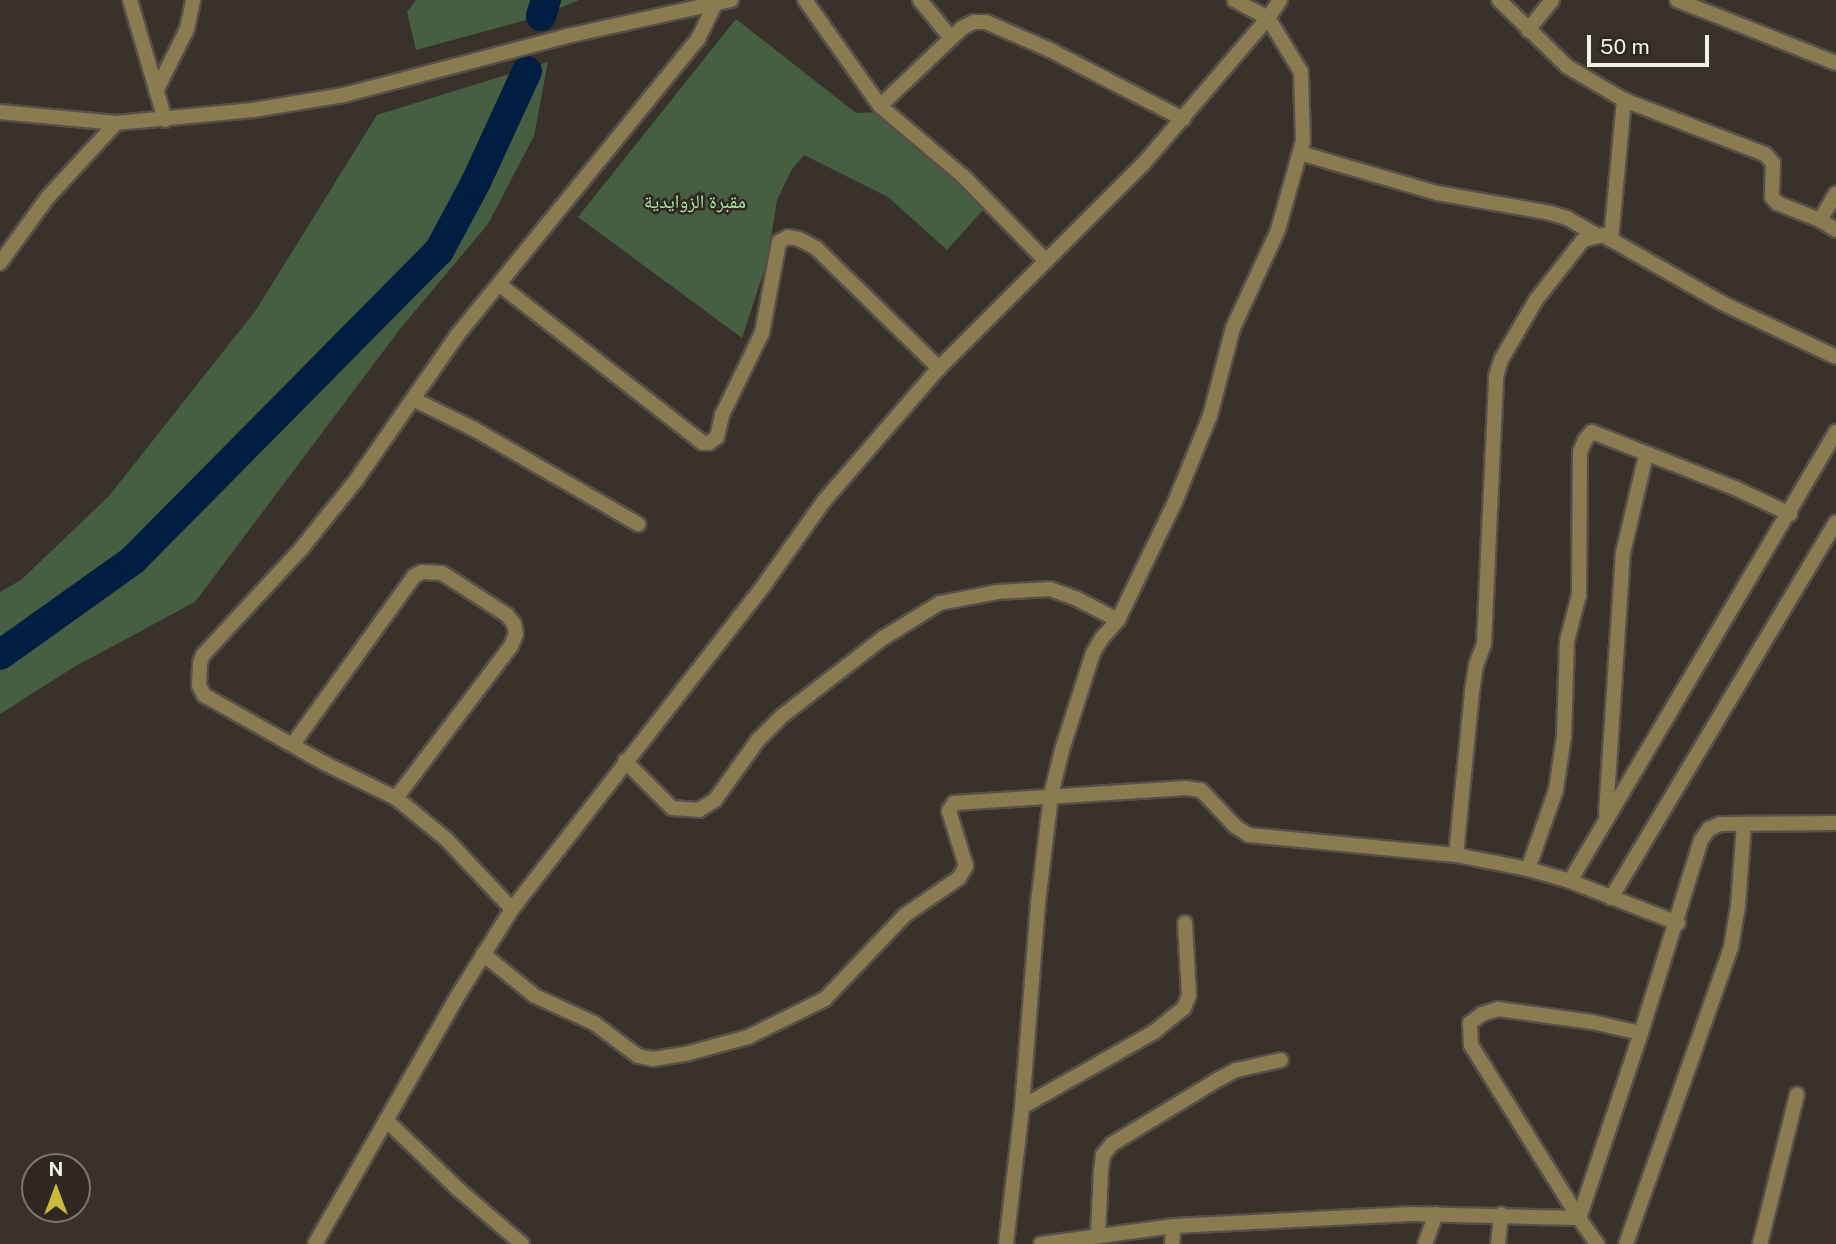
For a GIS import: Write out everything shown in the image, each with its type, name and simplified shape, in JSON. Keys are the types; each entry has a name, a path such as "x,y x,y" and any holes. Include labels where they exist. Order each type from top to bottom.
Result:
{"street":[{"path":"130,0 164,120"},
{"path":"156,90 187,29 194,0"},
{"path":"0,112 116,123 164,120 344,95 567,36 731,0"},
{"path":"805,0 880,106 964,177 1045,261"},
{"path":"920,0 951,38"},
{"path":"1006,1244 1022,1107 1038,903 1052,795 1062,750 1093,653 1101,638 1118,621 1175,502 1210,416 1233,328 1278,230 1303,141 1301,72 1268,18 1234,0"},
{"path":"316,1244 482,954 512,909 764,585 824,501 939,369 1144,163 1268,18 1280,0"},
{"path":"1499,0 1568,67 1624,100 1765,155 1773,163 1772,197 1777,203 1820,219 1836,230"},
{"path":"1528,30 1552,0"},
{"path":"1677,0 1836,63"},
{"path":"512,909 446,839 396,798 324,764 204,695 199,685 200,663 203,655 301,549 358,479 459,333 698,38 715,4"},
{"path":"880,106 951,38 974,22 999,26 1183,119"},
{"path":"1611,240 1624,100"},
{"path":"0,263 48,197 116,123"},
{"path":"1300,153 1437,193 1567,218 1722,303 1836,357"},
{"path":"1820,219 1836,193"},
{"path":"1456,855 1472,691 1485,634 1496,376 1502,358 1536,300 1583,240 1596,235"},
{"path":"500,285 703,443 716,437 723,415 762,333 779,243 788,237 799,239 816,248 939,369"},
{"path":"415,400 474,429 638,524"},
{"path":"1528,869 1556,790 1564,736 1567,641 1579,594 1581,563 1580,452 1592,432 1735,488 1790,514"},
{"path":"1570,881 1790,514 1836,432"},
{"path":"1606,818 1623,553 1646,455"},
{"path":"1611,898 1836,522"},
{"path":"293,744 414,576 422,572 442,573 507,615 514,624 516,634 511,646 396,798"},
{"path":"625,761 672,808 699,810 715,800 758,740 782,716 883,638 940,603 997,592 1050,589 1077,599 1118,621"},
{"path":"482,954 535,996 594,1023 638,1056 653,1059 689,1053 748,1037 833,993 905,915 964,873 964,858 950,807 959,802 1186,788 1201,790 1235,826 1249,835 1456,855 1528,869 1570,881 1678,923"},
{"path":"1579,1218 1678,923 1701,840 1709,829 1720,824 1836,823"},
{"path":"1626,1244 1731,947 1738,906 1744,825"},
{"path":"1022,1107 1154,1032 1184,1008 1189,996 1185,923"},
{"path":"1597,1244 1471,1045 1470,1023 1482,1014 1498,1009 1592,1022 1641,1033"},
{"path":"1098,1234 1103,1155 1112,1144 1236,1070 1281,1060"},
{"path":"1760,1244 1797,1094"},
{"path":"386,1120 459,1190 522,1244"},
{"path":"1041,1244 1098,1234 1174,1226 1436,1214 1579,1218"},
{"path":"1425,1244 1436,1214"},
{"path":"1498,1244 1501,1214"},
{"path":"1172,1244 1174,1226"}],"green space":[{"path":"416,0 579,0 541,16 416,50 407,12"},
{"name":"مقبرة الزوايدية","path":"736,19 856,113 880,112 946,163 984,209 947,250 888,197 804,155 792,169 777,200 767,262 742,338 578,217"},
{"path":"548,62 534,136 488,224 400,329 195,602 74,667 0,714 0,592 21,580 109,496 256,310 377,115"}],"waterway":[{"path":"541,16 546,0"},
{"path":"0,655 133,560 439,251 476,182 527,71"}]}
